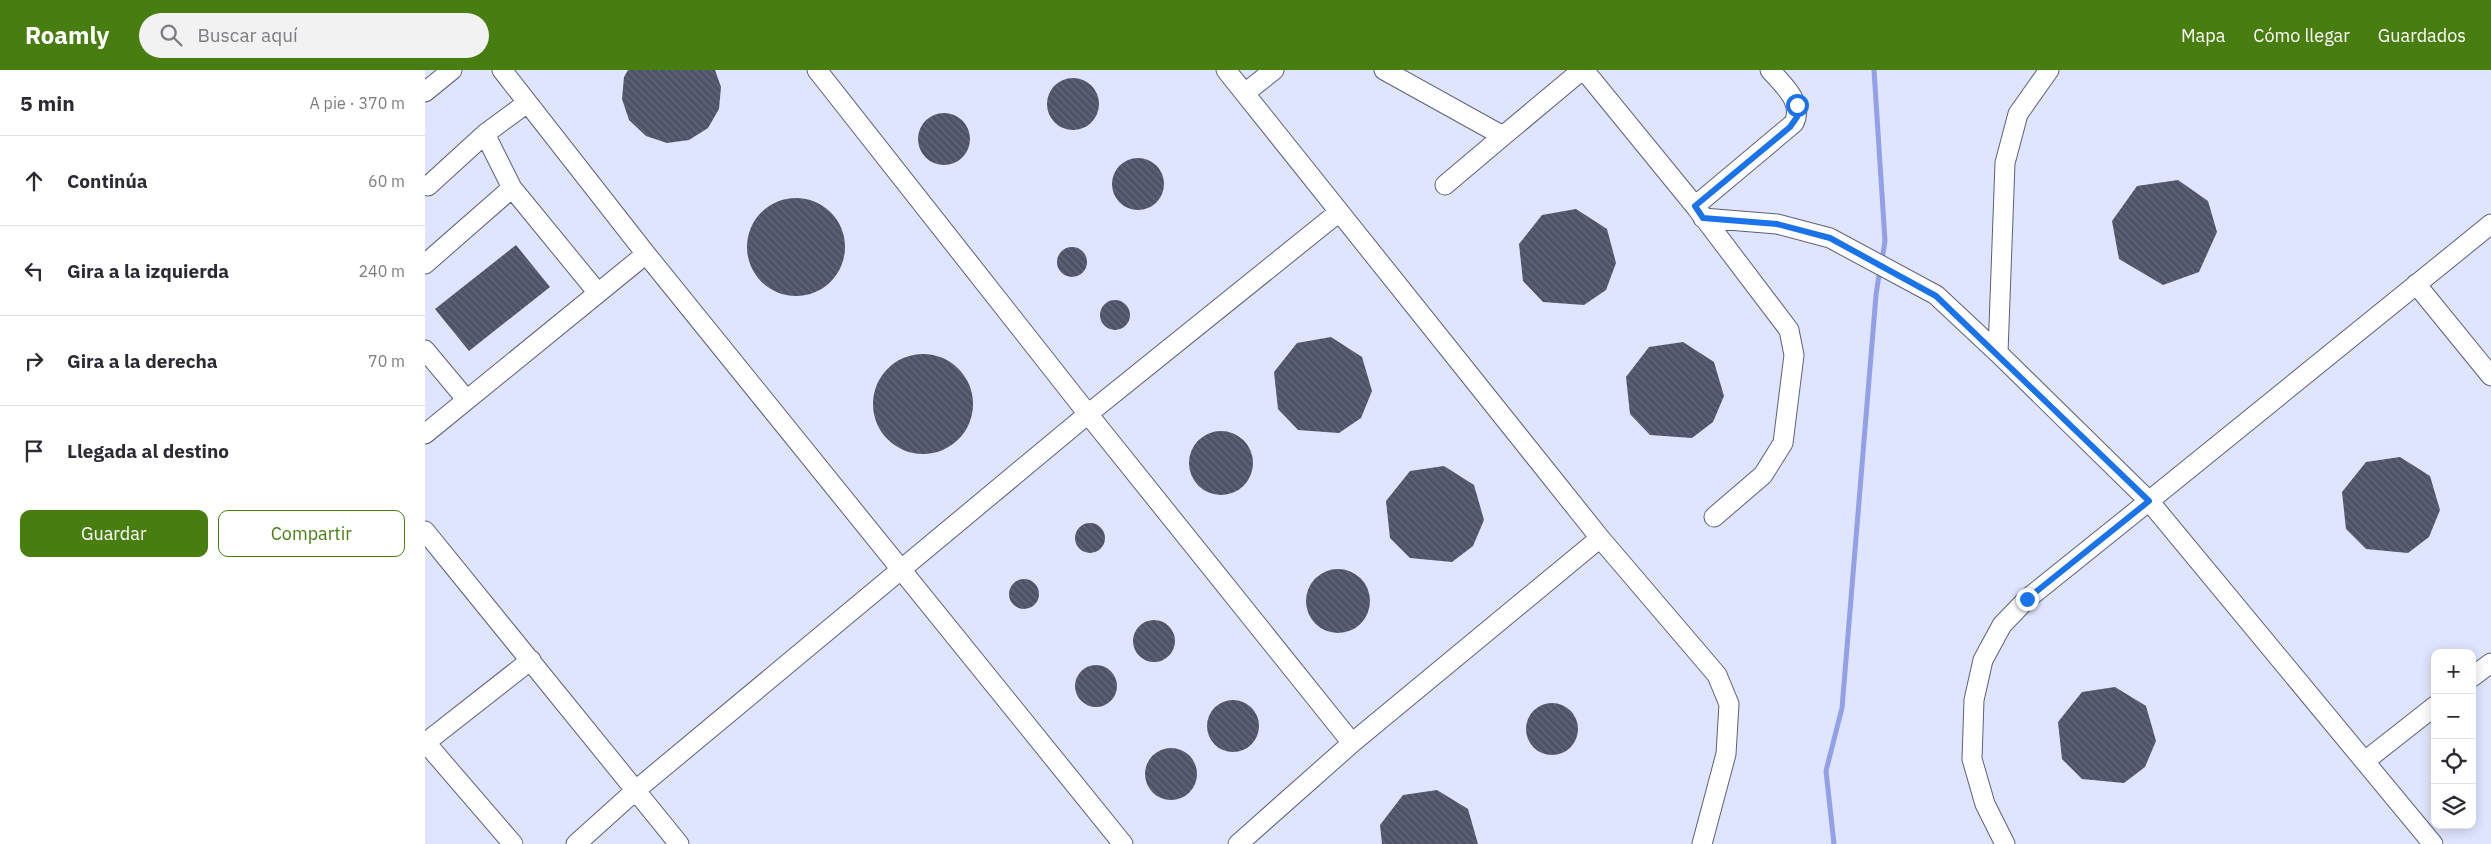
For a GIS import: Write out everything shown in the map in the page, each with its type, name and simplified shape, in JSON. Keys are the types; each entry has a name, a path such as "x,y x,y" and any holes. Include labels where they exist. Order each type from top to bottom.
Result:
{"lane":[{"path":"425,92 452,70"},
{"path":"502,70 646,254 1123,844"},
{"path":"1226,70 1600,538 1717,675 1729,704 1726,754 1702,844"},
{"path":"1245,93 1274,70"},
{"path":"1384,70 1503,136"},
{"path":"1445,185 1583,70 1699,212 1780,316 1789,330 1794,355 1783,443 1763,475 1714,517"},
{"path":"1699,212 1794,123 1798,111 1797,105 1770,70"},
{"path":"1998,353 2005,163 2019,114 2049,70"},
{"path":"819,71 1088,414 1352,744"},
{"path":"428,186 485,134 527,102"},
{"path":"485,134 512,188 598,293"},
{"path":"425,264 512,188"},
{"path":"576,844 636,790 1088,414 1339,212"},
{"path":"1699,212 1777,224 1830,238 1936,296 1998,353 2149,501 2433,844"},
{"path":"2005,844 1985,804 1972,760 1974,700 1983,660 2002,625 2027,599 2491,224"},
{"path":"425,434 646,254"},
{"path":"2416,284 2491,376"},
{"path":"425,350 466,399"},
{"path":"425,531 679,844"},
{"path":"1238,844 1352,744 1600,538"},
{"path":"513,844 425,743 531,660"},
{"path":"2476,674 2491,663"},
{"path":"2365,761 2431,709"}],"building":[{"path":"628,70 715,70 721,87 719,109 708,128 689,140 667,143 646,136 629,120 622,99 624,77"},
{"path":"1073,78 1083,80 1091,86 1097,94 1099,104 1097,114 1091,122 1083,128 1073,130 1063,128 1055,122 1049,114 1047,104 1049,94 1055,86 1063,80"},
{"path":"944,113 954,115 962,121 968,129 970,139 968,149 962,157 954,163 944,165 934,163 926,157 920,149 918,139 920,129 926,121 934,115"},
{"path":"1138,158 1148,160 1156,166 1162,174 1164,184 1162,194 1156,202 1148,208 1138,210 1128,208 1120,202 1114,194 1112,184 1114,174 1120,166 1128,160"},
{"path":"2178,180 2208,201 2217,232 2199,272 2163,285 2119,259 2112,221 2137,186"},
{"path":"796,198 815,202 830,213 841,228 845,247 841,266 830,281 815,292 796,296 777,292 762,281 751,266 747,247 751,228 762,213 777,202"},
{"path":"1576,209 1607,229 1616,263 1606,290 1584,305 1543,302 1523,281 1519,244 1542,215"},
{"path":"516,245 550,287 469,351 435,309"},
{"path":"1072,247 1078,248 1086,256 1086,268 1078,276 1072,277 1066,276 1058,268 1057,262 1058,256 1066,248"},
{"path":"1115,300 1121,301 1129,309 1129,321 1121,329 1115,330 1109,329 1101,321 1100,315 1101,309 1109,301"},
{"path":"1331,337 1362,357 1372,391 1361,418 1339,433 1298,430 1278,409 1274,372 1297,343"},
{"path":"1683,342 1714,362 1724,396 1713,422 1692,438 1650,435 1630,414 1626,377 1649,347"},
{"path":"923,354 942,358 958,369 969,385 973,404 969,423 958,439 942,450 923,454 904,450 888,439 877,423 873,404 877,385 888,369 904,358"},
{"path":"1215,431 1227,431 1244,440 1251,451 1253,463 1251,475 1244,486 1227,495 1215,495 1203,490 1194,481 1189,469 1189,457 1194,445 1203,436"},
{"path":"2400,457 2430,476 2440,510 2429,537 2408,553 2366,549 2346,529 2342,492 2366,462"},
{"path":"1444,466 1474,485 1484,520 1473,546 1452,562 1410,558 1390,538 1386,501 1410,471"},
{"path":"1090,523 1096,524 1104,532 1104,544 1096,552 1090,553 1084,552 1076,544 1075,538 1076,532 1084,524"},
{"path":"1332,569 1344,569 1361,578 1368,589 1370,601 1368,613 1361,624 1344,633 1332,633 1320,628 1311,619 1306,607 1306,595 1311,583 1320,574"},
{"path":"1024,579 1030,580 1038,588 1038,600 1030,608 1024,609 1018,608 1010,600 1009,594 1010,588 1018,580"},
{"path":"1154,620 1169,626 1175,641 1169,656 1154,662 1139,656 1133,641 1139,626"},
{"path":"1096,665 1111,671 1117,686 1111,701 1096,707 1081,701 1075,686 1081,671"},
{"path":"2115,687 2146,706 2156,741 2145,767 2124,783 2082,779 2062,759 2058,722 2082,692"},
{"path":"1233,700 1243,702 1251,708 1257,716 1259,726 1257,736 1251,744 1243,750 1233,752 1223,750 1215,744 1209,736 1207,726 1209,716 1215,708 1223,702"},
{"path":"1552,703 1562,705 1570,711 1576,719 1578,729 1576,739 1570,747 1562,753 1552,755 1542,753 1534,747 1528,739 1526,729 1528,719 1534,711 1542,705"},
{"path":"1171,748 1181,750 1189,756 1195,764 1197,774 1195,784 1189,792 1181,798 1171,800 1161,798 1153,792 1147,784 1145,774 1147,764 1153,756 1161,750"},
{"path":"1437,790 1468,809 1478,844 1382,844 1380,825 1403,795"}],"waterway":[{"path":"1874,70 1885,241 1882,260"},
{"path":"1834,844 1826,771 1842,708 1876,295 1880,268"}],"route":[{"path":"1797,105 1797,117 1790,127 1695,206 1703,218 1777,224 1830,238 1936,296 1998,353 2149,501 2027,599"}]}
